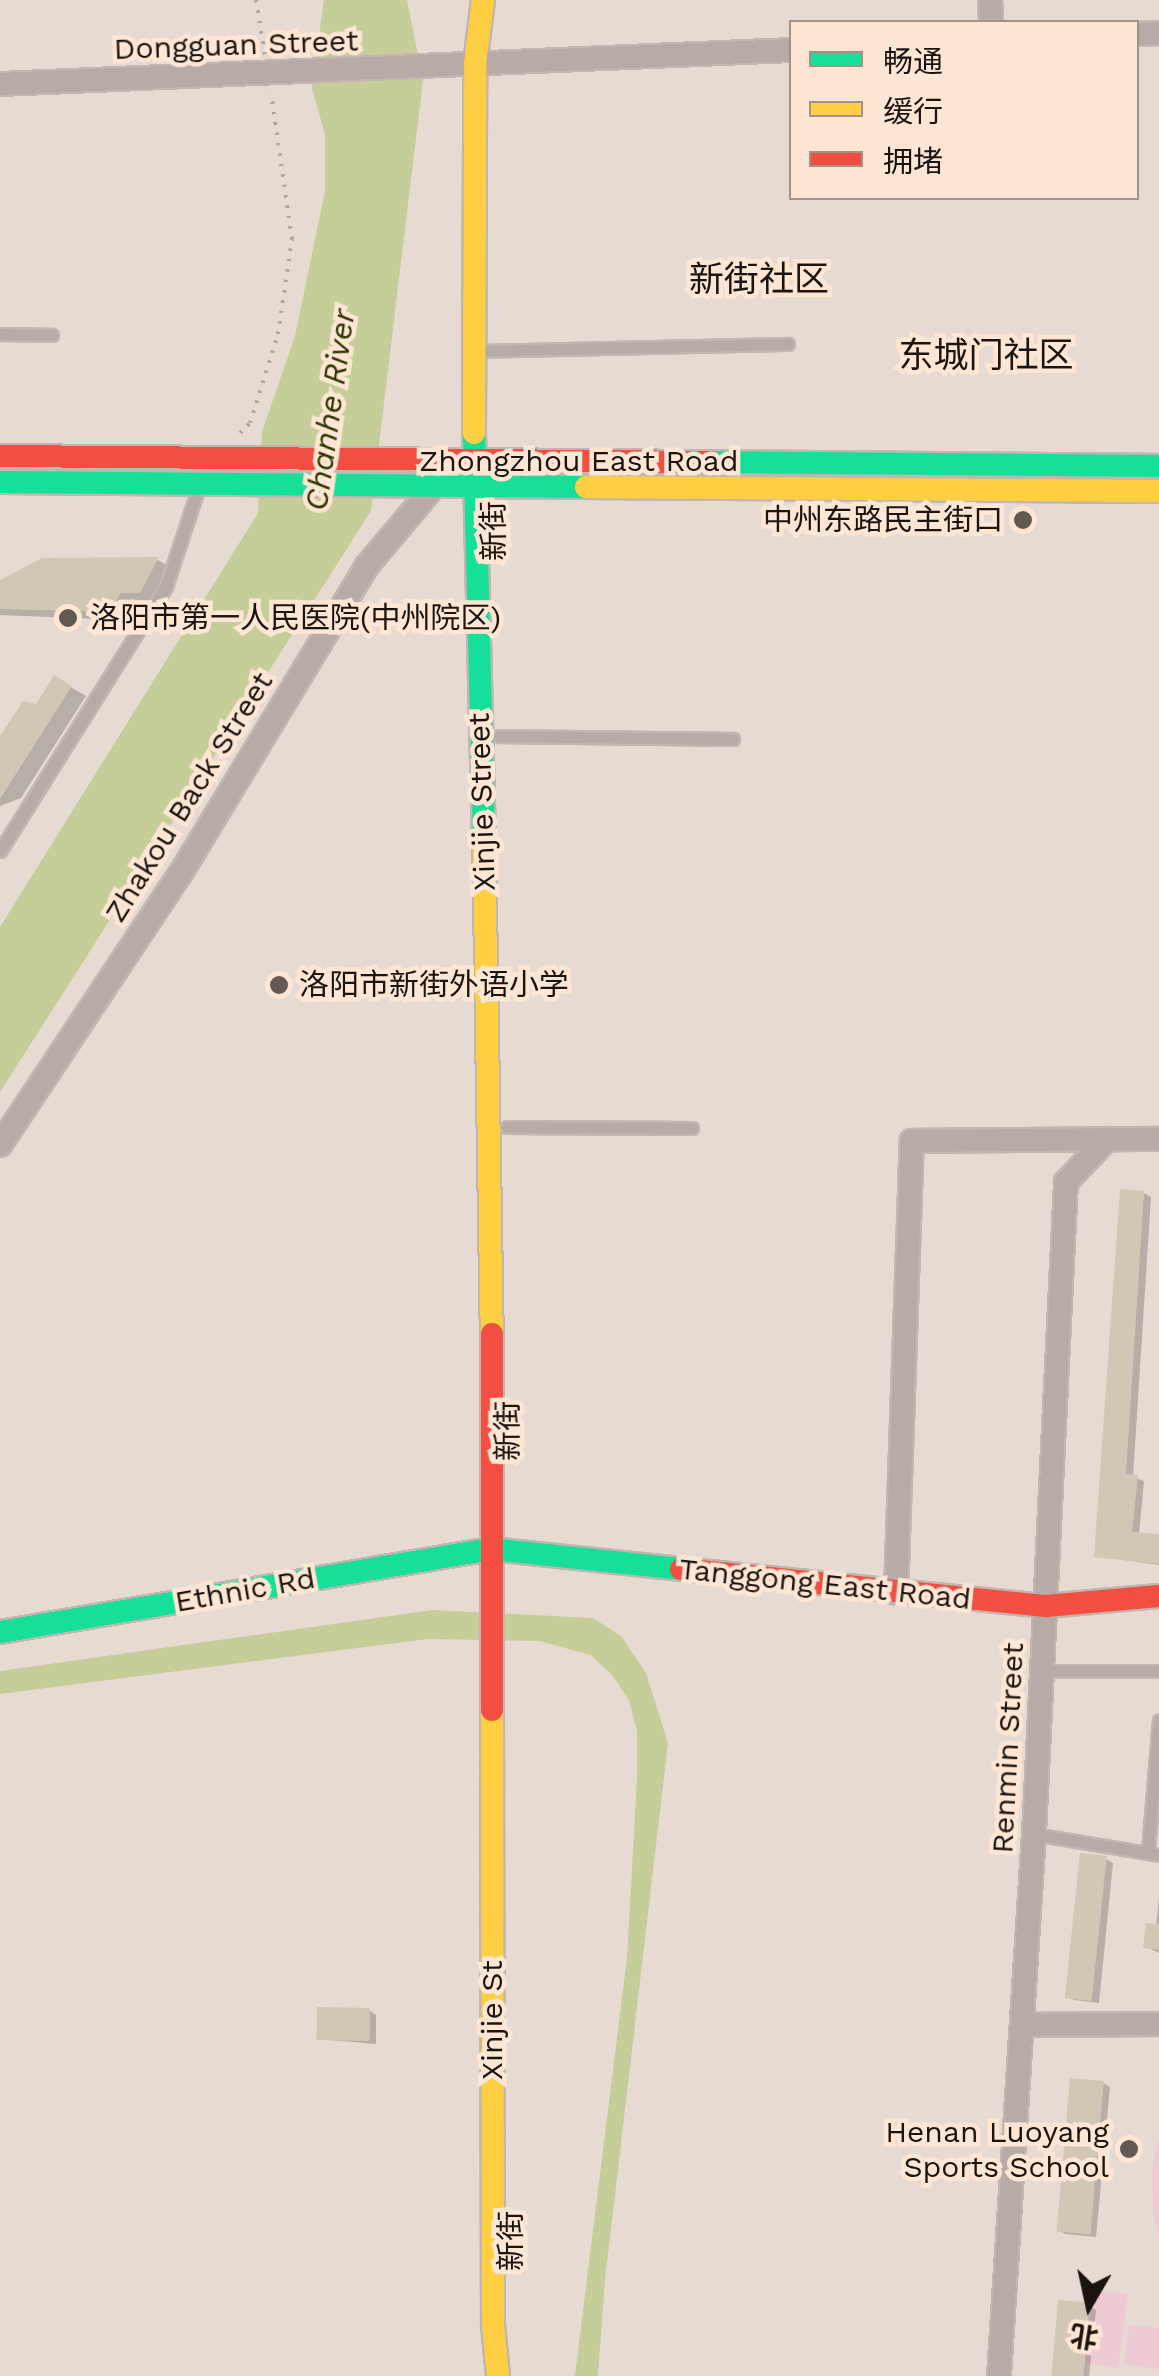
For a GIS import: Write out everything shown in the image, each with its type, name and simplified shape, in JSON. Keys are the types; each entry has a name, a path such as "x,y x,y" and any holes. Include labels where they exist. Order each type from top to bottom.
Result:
{"main road":[{"name":"Xinjie Street","path":"483,0 482,459 499,1605"},
{"path":"485,63 502,0"},
{"name":"Zhongzhou East Road","path":"0,456 1159,466"},
{"name":"Zhongzhou East Road","path":"0,482 1159,491"},
{"name":"新街","path":"483,485 499,736 507,1127 499,1550"},
{"name":"Tanggong East Road","path":"499,1550 1046,1606 1159,1596"},
{"name":"Ethnic Rd","path":"0,1632 499,1550"},
{"name":"新街","path":"499,1605 511,2320 518,2376"},
{"name":"Xinjie St","path":"498,2376 493,2325 500,1664"}],"street":[{"name":"Dongguan Street","path":"0,84 789,50"},
{"name":"Zhakou Back Street","path":"0,1145 180,873 366,567 425,485"},
{"name":"Renmin Street","path":"999,2376 1034,1834 1066,1182 1107,1140"},
{"path":"896,1593 912,1141 1159,1140"},
{"path":"1023,2025 1159,2024"}],"lane":[{"path":"0,334 52,334"},
{"path":"482,351 788,344"},
{"path":"0,851 166,586 200,486"},
{"path":"499,736 733,739"},
{"path":"507,1127 692,1128"},
{"path":"1040,1670 1159,1671"},
{"path":"1034,1834 1153,1852 1159,1720"}],"path":[{"path":"238,436 250,423 278,334 292,239 278,75 256,0"}],"shaded area":[{"path":"1159,2138 1159,2236 1153,2211 1152,2171"},
{"path":"1094,2290 1128,2294 1119,2368 1085,2363"},
{"path":"1129,2325 1159,2328 1159,2369 1124,2365"}],"water":[{"name":"Chanhe River","path":"324,0 407,0 423,80 371,511 0,1092 0,927 258,513 262,432 295,336 325,191 325,135 312,88"},
{"path":"432,1610 593,1618 621,1636 646,1673 668,1743 605,2280 598,2376 575,2376 627,1958 637,1778 637,1731 629,1700 612,1675 591,1655 539,1641 428,1639 0,1694 0,1671"}],"building":[{"path":"159,557 140,593 121,593 109,612 0,609 0,580 42,558"},
{"path":"54,675 72,686 0,799 0,736 23,701 36,704"},
{"path":"1120,1189 1144,1191 1126,1474 1138,1475 1132,1532 1159,1534 1159,1564 1094,1557"},
{"path":"1080,1853 1107,1856 1092,2001 1065,1998"},
{"path":"1146,1923 1159,1924 1159,1950 1143,1948"},
{"path":"317,2007 370,2008 369,2041 316,2040"},
{"path":"1070,2078 1104,2081 1090,2234 1057,2231"},
{"path":"1058,2300 1090,2303 1083,2376 1051,2376"}],"traffic: fast":[{"path":"474,433 484,838"},
{"path":"711,462 1159,466"},
{"path":"0,482 586,487"},
{"path":"0,1632 491,1549 681,1569"}],"traffic: slow":[{"path":"474,433 475,64 483,0"},
{"path":"586,487 1159,491"},
{"path":"484,838 492,1334"},
{"path":"492,1710 493,2325 498,2376"}],"traffic: jam":[{"path":"0,456 711,462"},
{"path":"492,1334 492,1710"},
{"path":"681,1569 1046,1606 1159,1596"}],"place":[{"name":"中州东路民主街口","path":"1023,520"},
{"name":"洛阳市第一人民医院(中州院区)","path":"68,618"},
{"name":"洛阳市新街外语小学","path":"279,985"},
{"name":"Henan Luoyang Sports School","path":"1129,2149"}],"district":[{"name":"新街社区","path":"759,279"},
{"name":"东城门社区","path":"986,355"}]}
